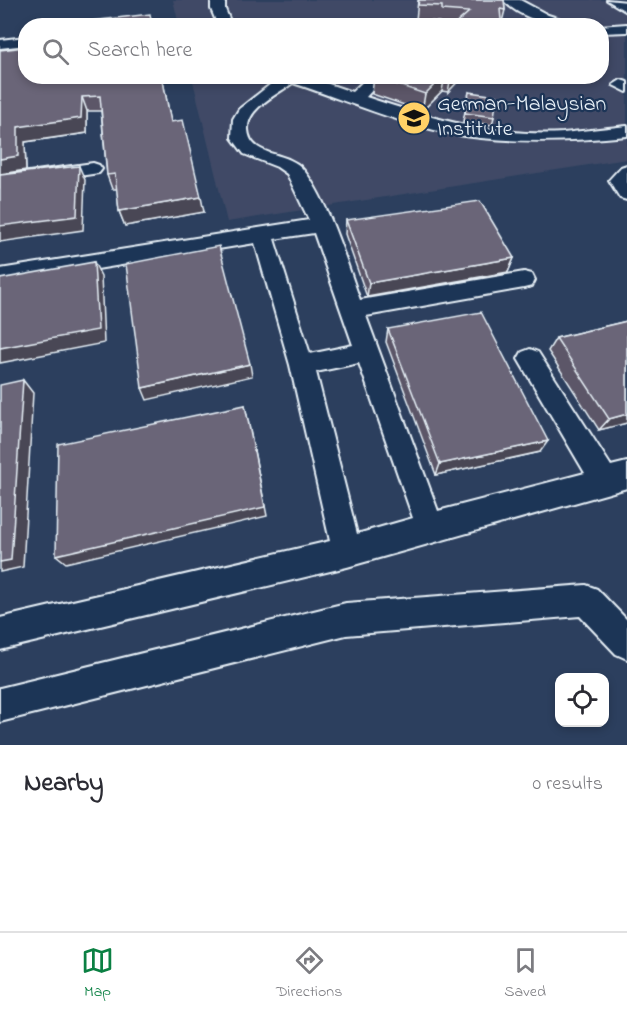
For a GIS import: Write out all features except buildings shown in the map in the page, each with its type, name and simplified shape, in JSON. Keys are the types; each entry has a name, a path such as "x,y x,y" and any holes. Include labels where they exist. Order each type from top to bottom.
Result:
{"street":[{"path":"218,0 218,9 222,18"},
{"path":"510,0 543,18"},
{"path":"614,0 627,8"},
{"path":"609,29 627,28"},
{"path":"0,44 18,42"},
{"path":"280,84 248,109 241,118 239,128 244,144 250,153 279,162 292,169 301,179 353,310 430,527"},
{"path":"310,84 420,120 479,133 561,138 627,131"},
{"path":"354,99 370,84"},
{"path":"0,182 93,169"},
{"path":"627,171 618,180 627,194"},
{"path":"0,277 321,225"},
{"path":"263,235 302,365 347,552"},
{"path":"353,310 524,280"},
{"path":"302,365 367,352"},
{"path":"0,634 347,552 430,527 616,478 530,359"},
{"path":"0,705 357,618 586,600 627,643"}],"shaded area":[{"name":"German-Malaysian Institute","path":"173,0 627,0 627,159 227,222 194,84 609,84 609,18 177,18"}],"place":[{"name":"German-Malaysian Institute","path":"414,118"}]}
